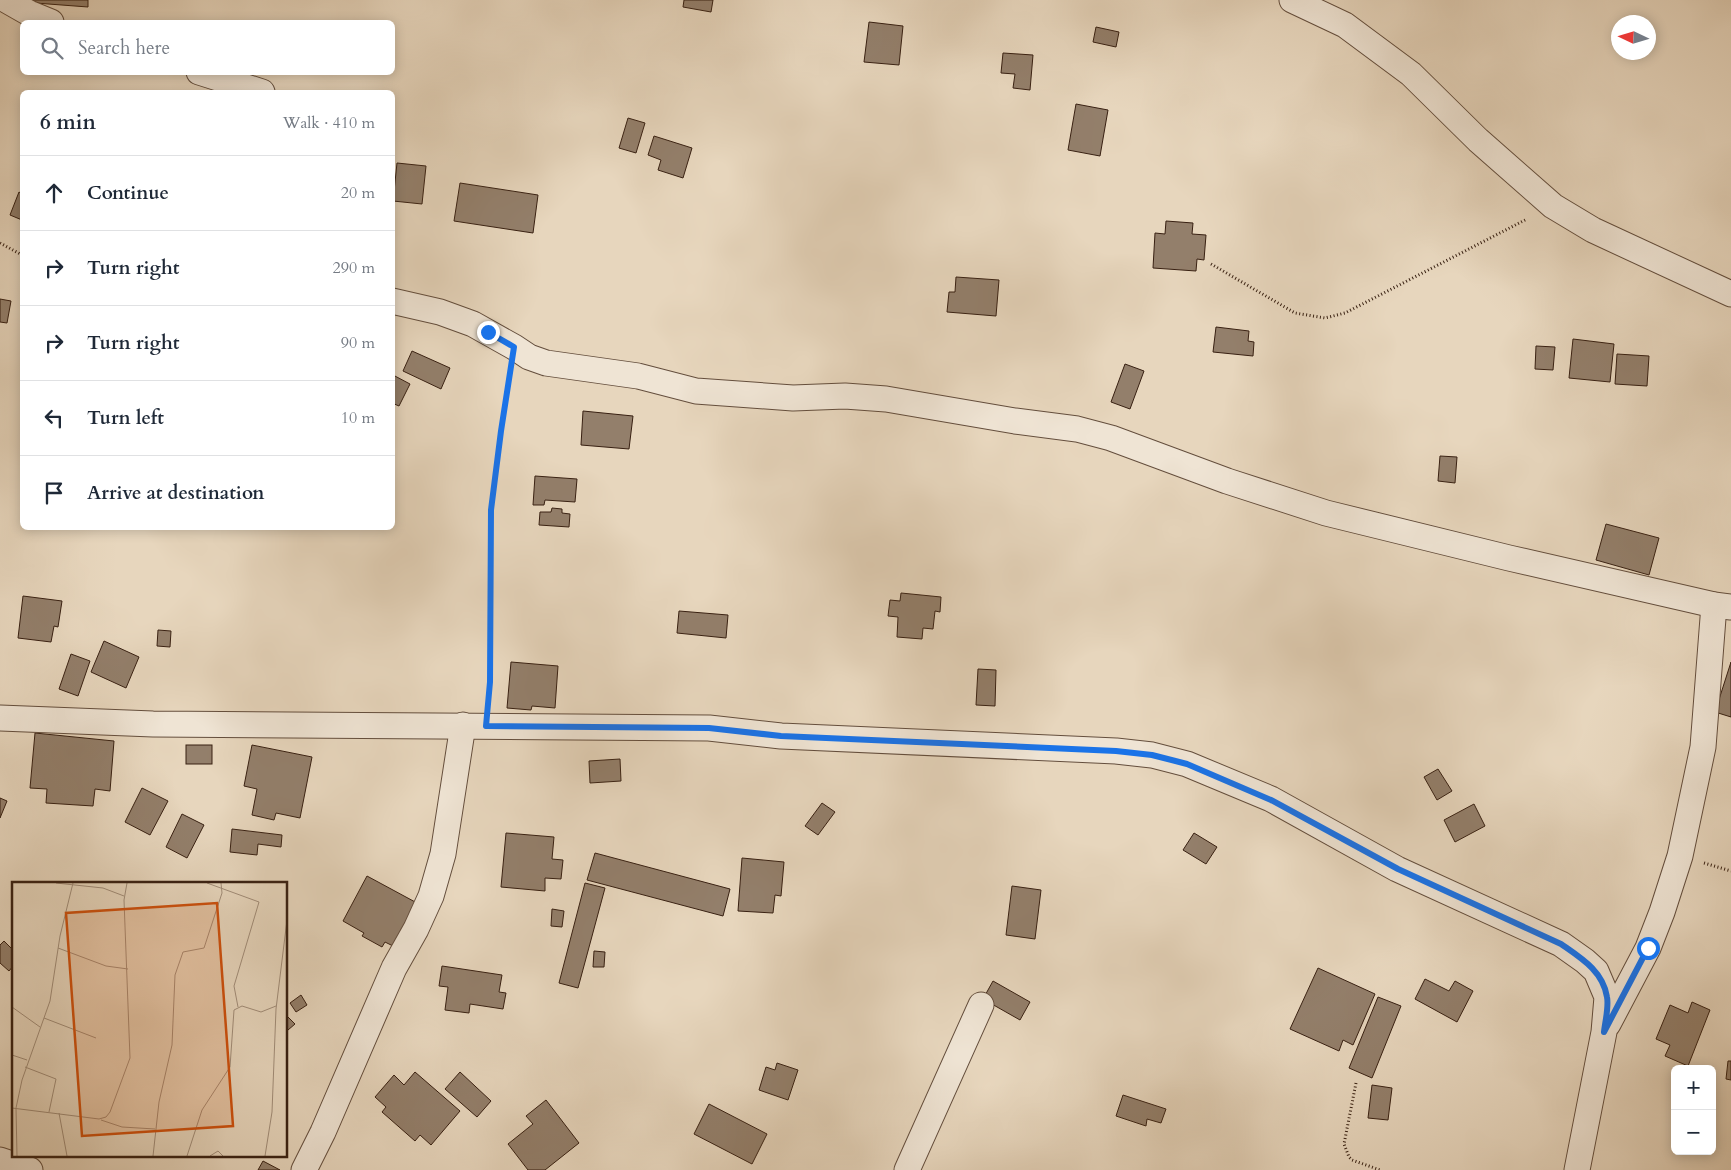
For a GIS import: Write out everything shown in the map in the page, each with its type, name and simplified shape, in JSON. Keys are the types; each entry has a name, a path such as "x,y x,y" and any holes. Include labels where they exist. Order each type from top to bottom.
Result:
{"street":[{"path":"6,0 46,20"},
{"path":"1292,0 1345,25 1411,74 1478,140 1552,206 1593,230 1731,294"},
{"path":"208,75 256,90"},
{"path":"395,301 440,312 473,324 528,357 546,363 638,376 696,391 793,398 845,396 886,399 1015,421 1077,429 1111,438 1228,481 1326,513 1509,558 1722,606 1703,747 1680,856 1648,948 1604,1032"},
{"path":"0,718 153,724 709,728 781,736 1116,751 1152,755 1187,764 1271,800 1398,869 1561,944 1596,971 1607,997 1604,1032 1577,1170"},
{"path":"304,1170 323,1132 394,968 416,929 431,896 475,726"},
{"path":"907,1170 981,1005"},
{"path":"0,1160 30,1170"}],"path":[{"path":"1211,264 1295,313 1325,318 1345,313 1552,206"},
{"path":"0,243 20,254"},
{"path":"475,726 490,682 491,510 514,347"},
{"path":"1356,1083 1344,1144 1348,1157 1352,1160 1380,1170"}],"building":[{"path":"22,0 88,0 88,7 22,2"},
{"path":"684,0 713,0 711,12 683,7"},
{"path":"869,22 903,26 899,65 864,62"},
{"path":"1096,27 1119,32 1116,47 1093,42"},
{"path":"1003,53 1033,55 1030,90 1013,88 1015,74 1001,73"},
{"path":"1076,104 1108,110 1100,156 1068,150"},
{"path":"628,118 645,123 636,153 619,148"},
{"path":"654,136 692,148 683,178 658,170 661,160 648,155"},
{"path":"397,163 426,166 422,204 395,201"},
{"path":"460,183 538,195 533,233 454,221"},
{"path":"19,192 20,219 10,215"},
{"path":"1166,221 1193,223 1192,234 1206,235 1204,260 1197,259 1196,271 1153,268 1155,233 1165,234"},
{"path":"956,277 999,280 996,316 947,312 949,292 955,292"},
{"path":"0,299 11,301 7,323 0,322"},
{"path":"1216,327 1249,331 1248,341 1254,342 1253,356 1213,352"},
{"path":"1573,339 1614,344 1610,382 1569,378"},
{"path":"1536,346 1555,347 1553,370 1535,369"},
{"path":"412,351 450,368 441,389 403,371"},
{"path":"1617,354 1649,356 1647,386 1615,384"},
{"path":"1125,364 1144,371 1130,409 1111,402"},
{"path":"395,376 410,384 399,406 395,404"},
{"path":"583,411 633,416 629,449 581,445"},
{"path":"1440,456 1457,457 1455,483 1438,481"},
{"path":"535,476 577,479 575,502 545,500 544,505 533,505"},
{"path":"552,508 562,509 562,513 570,514 569,527 539,525 540,512 551,512"},
{"path":"1606,524 1659,538 1649,575 1596,560"},
{"path":"901,593 941,597 940,612 935,611 933,629 923,628 922,639 897,637 898,617 888,616 890,600 900,601"},
{"path":"23,596 62,601 58,627 54,626 51,642 18,638"},
{"path":"679,611 728,615 726,638 677,633"},
{"path":"158,630 171,631 170,647 157,646"},
{"path":"104,641 139,657 126,688 91,672"},
{"path":"71,654 90,661 78,696 59,689"},
{"path":"511,662 558,666 555,708 532,706 531,710 507,708"},
{"path":"1731,662 1731,717 1715,712"},
{"path":"978,669 996,670 995,706 976,705"},
{"path":"35,733 114,741 110,791 95,789 93,806 46,803 47,789 30,788"},
{"path":"186,745 212,745 212,764 186,764"},
{"path":"252,745 312,757 300,818 276,813 274,820 252,815 257,789 244,786"},
{"path":"620,759 621,781 590,783 589,761"},
{"path":"1438,769 1452,791 1437,800 1424,777"},
{"path":"142,788 168,801 150,835 125,822"},
{"path":"0,798 7,801 0,818"},
{"path":"822,803 835,812 818,835 805,826"},
{"path":"1474,804 1485,826 1455,842 1444,820"},
{"path":"182,814 204,825 187,858 166,847"},
{"path":"232,829 282,835 281,847 258,844 257,855 230,852"},
{"path":"506,833 554,837 552,859 563,860 561,879 545,878 545,891 501,887"},
{"path":"1194,833 1217,847 1206,864 1183,850"},
{"path":"595,853 730,889 723,916 587,880"},
{"path":"742,858 784,862 781,896 775,895 773,913 738,911"},
{"path":"367,876 417,903 393,946 385,942 382,947 362,936 364,933 343,921"},
{"path":"585,883 605,888 578,988 559,983"},
{"path":"1012,886 1041,890 1035,939 1006,935"},
{"path":"552,909 564,911 562,927 551,926"},
{"path":"4,941 12,949 12,967 9,971 0,963 0,945"},
{"path":"594,951 605,952 604,967 593,967"},
{"path":"442,966 502,975 499,992 506,993 503,1009 470,1004 469,1013 445,1010 448,987 439,986"},
{"path":"1318,968 1375,994 1353,1045 1343,1040 1339,1051 1290,1029"},
{"path":"1425,979 1449,991 1455,981 1473,991 1457,1022 1415,999"},
{"path":"993,981 1030,1002 1020,1020 983,999"},
{"path":"301,995 307,1005 296,1012 290,1003"},
{"path":"1378,997 1401,1006 1372,1078 1349,1068"},
{"path":"1692,1002 1710,1010 1688,1065 1686,1065 1665,1056 1670,1045 1656,1039 1670,1005 1688,1013"},
{"path":"288,1017 295,1024 288,1030"},
{"path":"1728,1061 1731,1061 1731,1080 1726,1079"},
{"path":"777,1063 798,1070 788,1100 759,1090 766,1067 775,1070"},
{"path":"415,1072 460,1111 431,1145 420,1135 415,1141 382,1112 386,1107 375,1097 394,1075 404,1085"},
{"path":"460,1072 491,1101 477,1117 445,1089"},
{"path":"1372,1085 1392,1088 1388,1120 1368,1118"},
{"path":"1123,1095 1166,1109 1161,1123 1147,1119 1146,1126 1116,1116"},
{"path":"546,1100 579,1143 545,1170 528,1170 508,1144 533,1124 526,1116"},
{"path":"709,1104 767,1134 752,1164 694,1134"},
{"path":"263,1161 280,1170 258,1170"}],"route":[{"path":"488,332 514,347 491,510 490,682 486,726 709,728 781,736 1116,751 1152,755 1187,764 1271,800 1398,869 1561,944 1596,971 1603,985 1607,997 1604,1032 1648,948"}]}
